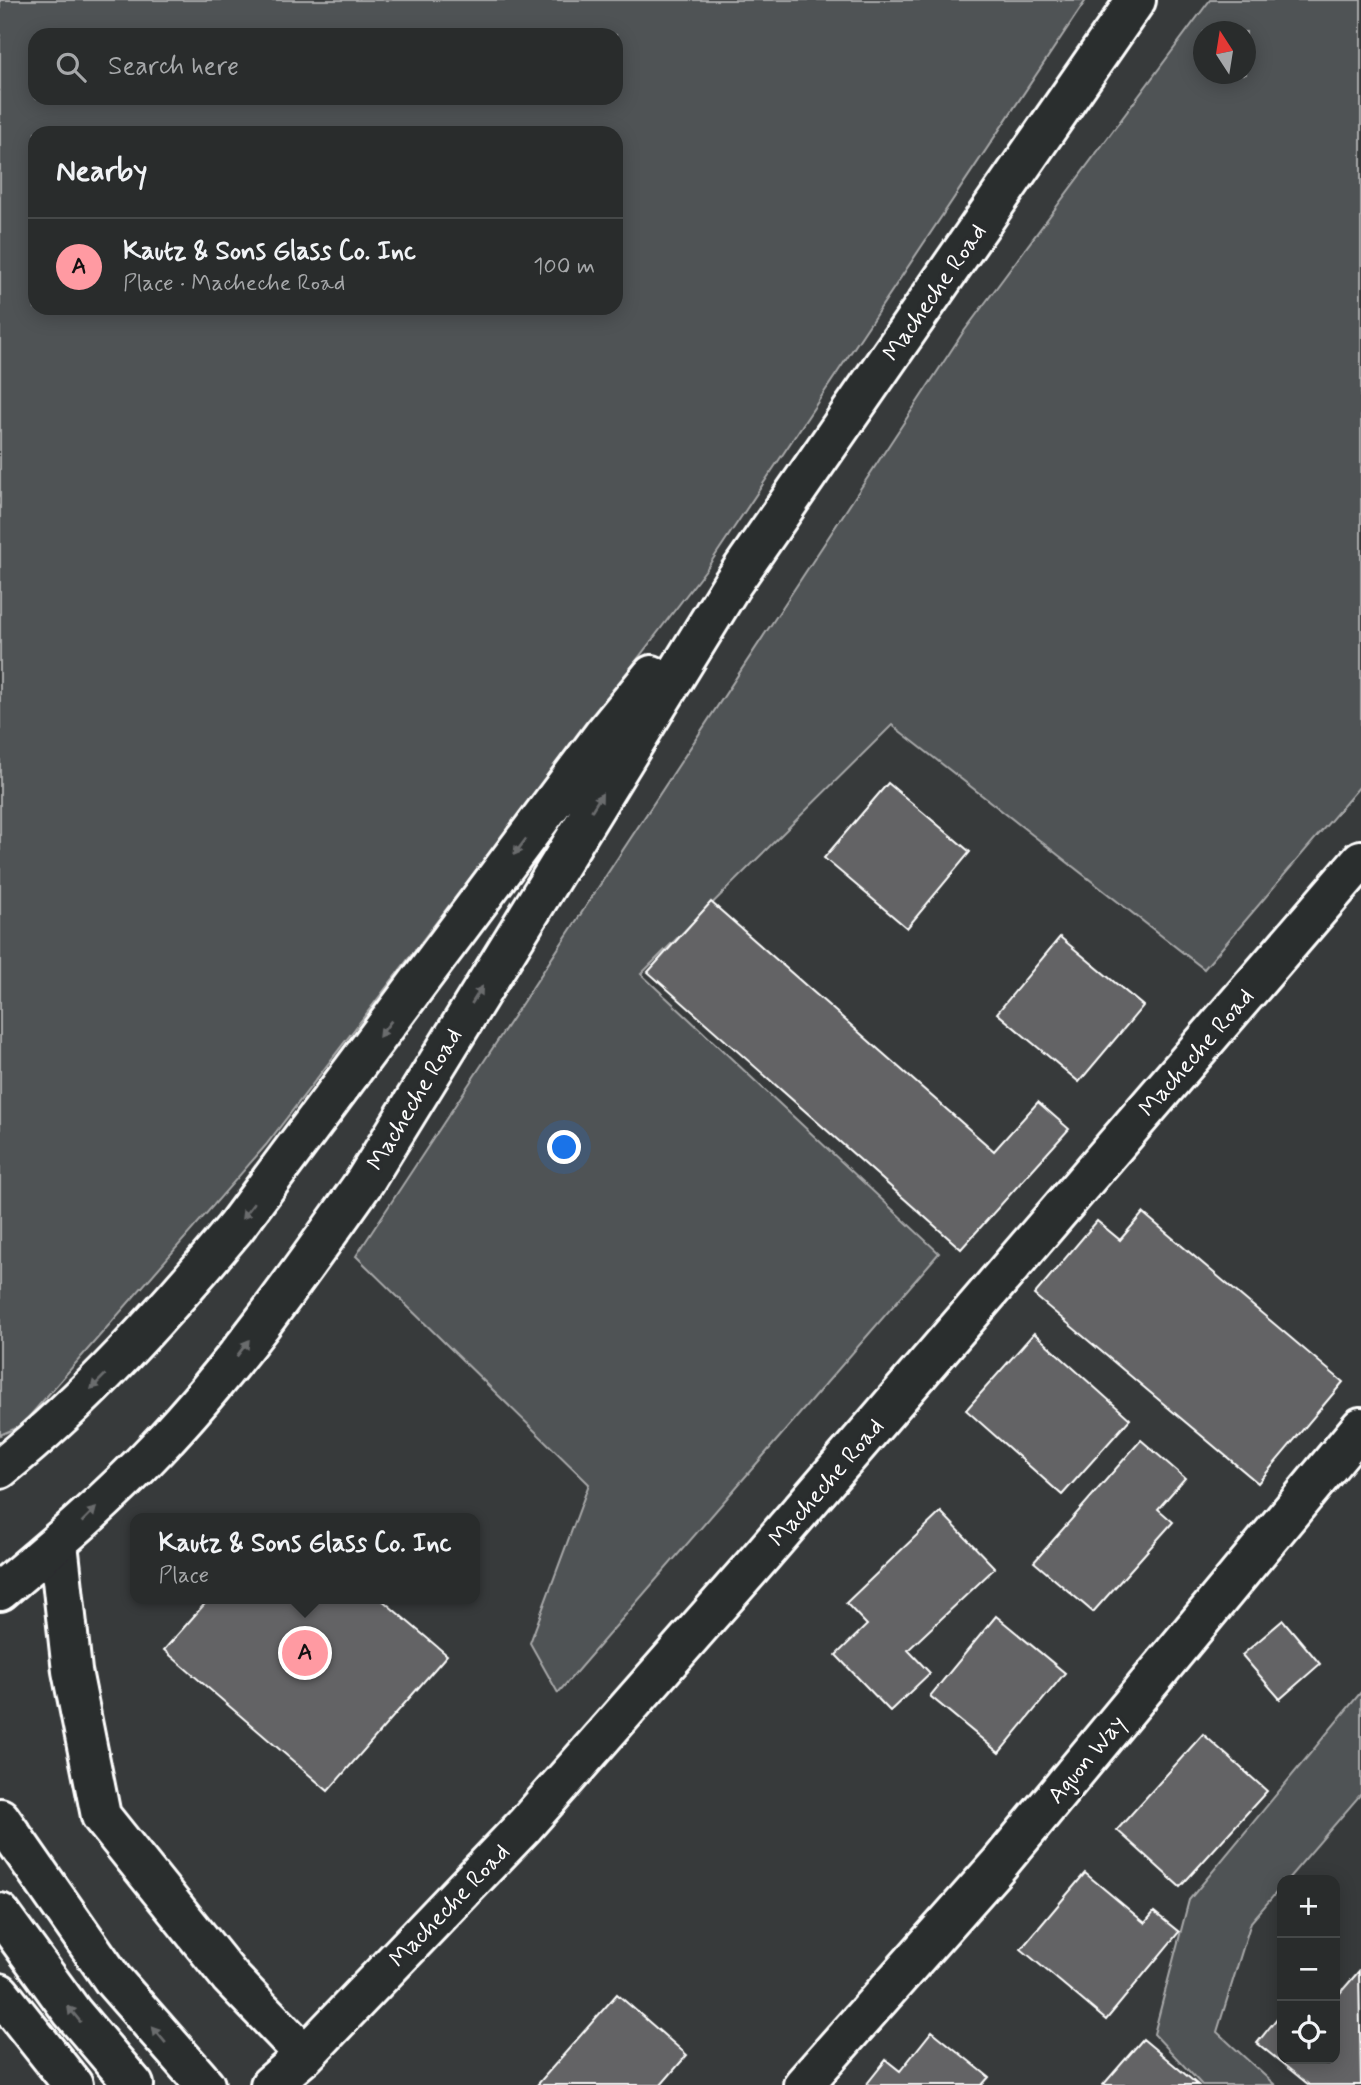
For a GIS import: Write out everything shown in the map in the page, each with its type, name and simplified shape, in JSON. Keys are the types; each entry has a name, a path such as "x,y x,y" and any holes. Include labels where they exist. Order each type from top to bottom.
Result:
{"main road":[{"name":"Macheche Road","path":"0,1591 58,1543 157,1448 232,1363 309,1260 365,1181 732,584 1136,0"},
{"name":"Macheche Road","path":"0,1469 99,1382 235,1228 603,735 732,584"},
{"name":"Macheche Road","path":"270,2085 305,2056 526,1825 759,1559 1361,860"},
{"name":"Aguon Way","path":"803,2085 1000,1863 1361,1427"},
{"path":"58,1543 72,1671 101,1816 230,1977 305,2056"},
{"path":"0,1818 113,1980 205,2085"},
{"path":"0,1913 72,2012 134,2085"},
{"path":"0,1993 73,2085"}],"shaded area":[{"path":"0,0 1086,0 707,568 266,1145 21,1426 0,1435"},
{"path":"1210,0 1361,0 1361,785 1204,969 892,725 641,974 939,1253 558,1693 530,1643 589,1484 356,1256 962,334 1193,23 1193,84 1256,84 1256,21 1194,21"},
{"path":"1361,1692 1361,1794 1291,1875 1277,1875 1277,1892 1251,1922 1217,2032 1275,2085 1202,2085 1154,2034 1189,1900"}],"building":[{"path":"888,783 970,852 907,928 824,858"},
{"path":"711,902 994,1151 1038,1102 1069,1129 961,1249 648,972"},
{"path":"1060,937 1143,1006 1079,1082 997,1013"},
{"path":"1143,1213 1343,1382 1258,1483 1034,1295 1097,1221 1120,1240"},
{"path":"1034,1333 1130,1419 1062,1495 966,1410"},
{"path":"1141,1440 1185,1478 1158,1509 1173,1522 1093,1612 1034,1562"},
{"path":"941,1512 995,1568 908,1650 930,1673 890,1711 836,1655 867,1625 846,1603"},
{"path":"205,1604 387,1604 447,1655 328,1791 164,1650"},
{"path":"996,1616 1065,1673 999,1753 930,1696"},
{"path":"1283,1620 1320,1664 1280,1699 1242,1655"},
{"path":"1203,1734 1267,1791 1180,1887 1117,1830"},
{"path":"1085,1873 1145,1923 1154,1912 1179,1932 1106,2020 1021,1949"},
{"path":"1359,1971 1361,2085 1309,2085 1283,2064 1340,2064 1340,1993"},
{"path":"617,1994 687,2055 661,2085 537,2085"},
{"path":"1277,2018 1277,2059 1257,2043"},
{"path":"932,2031 989,2077 982,2085 866,2085 886,2060 900,2071"},
{"path":"1143,2039 1198,2085 1103,2085"}],"place":[{"name":"Kautz & Sons Glass Co. Inc","path":"305,1653"}]}
